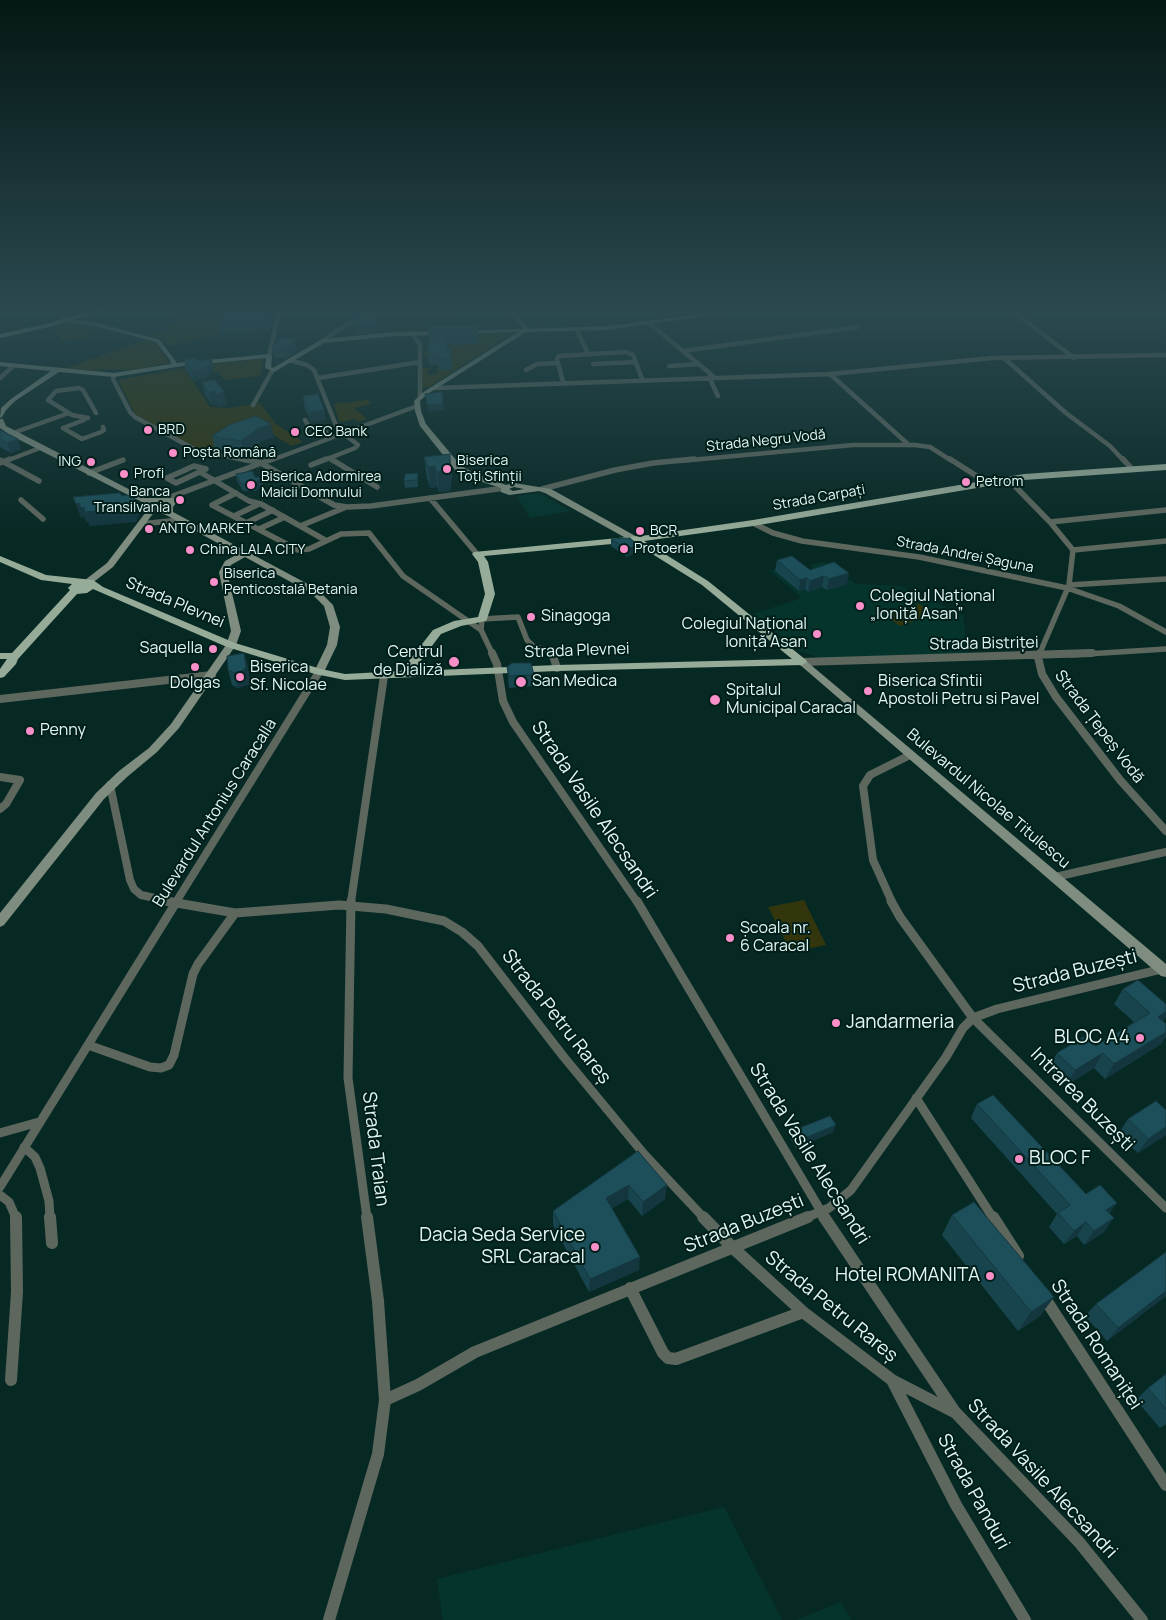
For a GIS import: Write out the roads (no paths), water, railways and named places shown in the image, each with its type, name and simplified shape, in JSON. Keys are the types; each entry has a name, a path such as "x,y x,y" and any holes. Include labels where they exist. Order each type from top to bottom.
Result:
{"main road":[{"path":"0,416 3,409 13,400 39,384"},
{"path":"440,384 420,393 417,406 424,424 445,454 458,468 506,489 540,489"},
{"name":"Bulevardul Antonius Caracalla","path":"1,426 152,506 167,504 180,520 306,586 322,598 328,605 334,620 334,636 330,651 319,672"},
{"name":"Strada Carpați","path":"477,554 636,540 753,523 1008,479 1166,467"},
{"name":"Bulevardul Nicolae Titulescu","path":"540,489 573,504 705,583 802,662 1164,970"},
{"path":"0,675 8,659 82,587 110,565 152,506 167,504"},
{"path":"0,922 110,785 161,742 183,716 232,645 236,632 223,572 228,563 244,554"},
{"path":"404,675 432,636 443,628 466,620 482,625 490,594 486,572 477,554"},
{"name":"Strada Plevnei","path":"0,558 44,578 82,587 232,645 319,672 345,677 557,668 802,662"}],"street":[{"path":"115,384 130,412 135,417 196,450 261,463 328,502 347,507"},
{"path":"253,405 265,384"},
{"path":"311,465 358,445 341,433 329,410 320,384"},
{"path":"420,384 420,393"},
{"path":"432,389 533,384"},
{"path":"713,384 718,396"},
{"path":"841,384 908,445"},
{"path":"1033,384 1066,413 1110,446 1132,469"},
{"path":"96,413 83,390 75,388 56,391 48,400 80,418 88,418 63,428 79,438 85,438 104,431 103,427"},
{"path":"167,504 179,495 215,480 417,406"},
{"path":"13,433 69,413"},
{"path":"305,420 308,425 314,428 322,426 327,434"},
{"name":"Strada Negru Vodă","path":"540,489 615,470 653,463 841,445 923,446 936,450 986,482"},
{"path":"1,461 40,448"},
{"path":"329,458 377,487"},
{"path":"89,473 123,460"},
{"path":"1,461 39,481"},
{"path":"196,466 206,469 200,472 176,482 167,478 196,466"},
{"path":"200,472 236,494 273,510 325,540"},
{"path":"1008,479 1050,522 1073,550 1166,541"},
{"path":"300,526 347,507 506,489"},
{"path":"236,494 212,505 298,550 305,550 325,540 351,532 369,533 403,576 466,620"},
{"path":"430,498 477,554"},
{"path":"21,500 43,518"},
{"path":"234,516 261,504"},
{"path":"246,523 273,510"},
{"path":"1050,522 1166,510"},
{"path":"259,530 285,518"},
{"path":"141,524 180,520"},
{"name":"Strada Andrei Șaguna","path":"753,523 773,533 802,541 912,556 1068,587 1119,606 1166,632"},
{"name":"Strada Țepeș Vodă","path":"1073,550 1068,587 1038,657 1042,674 1056,697 1120,780 1166,831"},
{"path":"1068,587 1166,579"},
{"path":"482,625 518,617 521,629 527,640 533,646 552,652 557,668"},
{"name":"Strada Vasile Alecsandri","path":"482,625 498,671 503,701 512,722 638,903 821,1212 955,1412 1079,1542 1102,1568 1142,1620"},
{"name":"Strada Bistriței","path":"802,662 1038,657 1166,648"},
{"name":"Bulevardul Antonius Caracalla","path":"0,1188 319,672"},
{"path":"0,699 212,675"},
{"name":"Strada Traian","path":"329,1620 378,1454 385,1400 378,1301 348,1078 350,906 384,676"},
{"name":"Intrarea Buzești","path":"910,755 870,775 864,786 868,833 874,860 886,892 900,917 973,1018 1166,1208"},
{"path":"0,778 20,780 6,804 0,809"},
{"name":"Strada Petru Rareș","path":"110,785 127,868 134,889 141,895 235,913 350,906 386,909 423,915 444,921 462,932 478,946 563,1056 644,1154 732,1247 803,1312 892,1380 955,1412"},
{"path":"1055,876 1166,852"},
{"path":"88,1045 150,1067 161,1068 170,1064 174,1055 193,974 235,913"},
{"name":"Strada Buzești","path":"385,1400 418,1385 475,1352 821,1212 838,1202 851,1190 946,1057 963,1028 973,1018 997,1009 1164,970"},
{"path":"916,1098 1022,1262"},
{"path":"0,1133 40,1122"},
{"path":"24,1148 35,1157 40,1168 49,1201 52,1243"},
{"path":"0,1195 14,1210 17,1220 17,1292 11,1380"},
{"name":"Strada Romaniței","path":"1038,1287 1166,1485"},
{"path":"630,1288 668,1358 676,1359 803,1312"},
{"name":"Strada Panduri","path":"892,1380 956,1505 1025,1620"}],"place":[{"name":"BRD","path":"148,430"},
{"name":"CEC Bank","path":"295,432"},
{"name":"Poșta Română","path":"173,453"},
{"name":"ING","path":"91,462"},
{"name":"Biserica Toți Sfinții","path":"447,469"},
{"name":"Profi","path":"124,474"},
{"name":"Petrom","path":"966,482"},
{"name":"Biserica Adormirea Maicii Domnului","path":"251,485"},
{"name":"Banca Transilvania","path":"180,500"},
{"name":"ANTO MARKET","path":"149,529"},
{"name":"BCR","path":"640,531"},
{"name":"Protoeria","path":"624,549"},
{"name":"China LALA CITY","path":"190,550"},
{"name":"Biserica Penticostală Betania","path":"214,582"},
{"name":"Colegiul Național „Ioniță Asan”","path":"860,606"},
{"name":"Sinagoga","path":"531,617"},
{"name":"Colegiul Național Ioniță Asan","path":"817,634"},
{"name":"Saquella","path":"213,649"},
{"name":"Centrul de Dializă","path":"454,662"},
{"name":"Dolgas","path":"195,667"},
{"name":"Biserica Sf. Nicolae","path":"240,677"},
{"name":"San Medica","path":"521,682"},
{"name":"Biserica Sfintii Apostoli Petru si Pavel","path":"868,691"},
{"name":"Spitalul Municipal Caracal","path":"715,700"},
{"name":"Penny","path":"30,731"},
{"name":"Școala nr. 6 Caracal","path":"730,938"},
{"name":"Jandarmeria","path":"836,1023"},
{"name":"BLOC A4","path":"1140,1038"},
{"name":"BLOC F","path":"1019,1159"},
{"name":"Dacia Seda Service SRL Caracal","path":"595,1247"},
{"name":"Hotel ROMANITA","path":"990,1276"}]}
